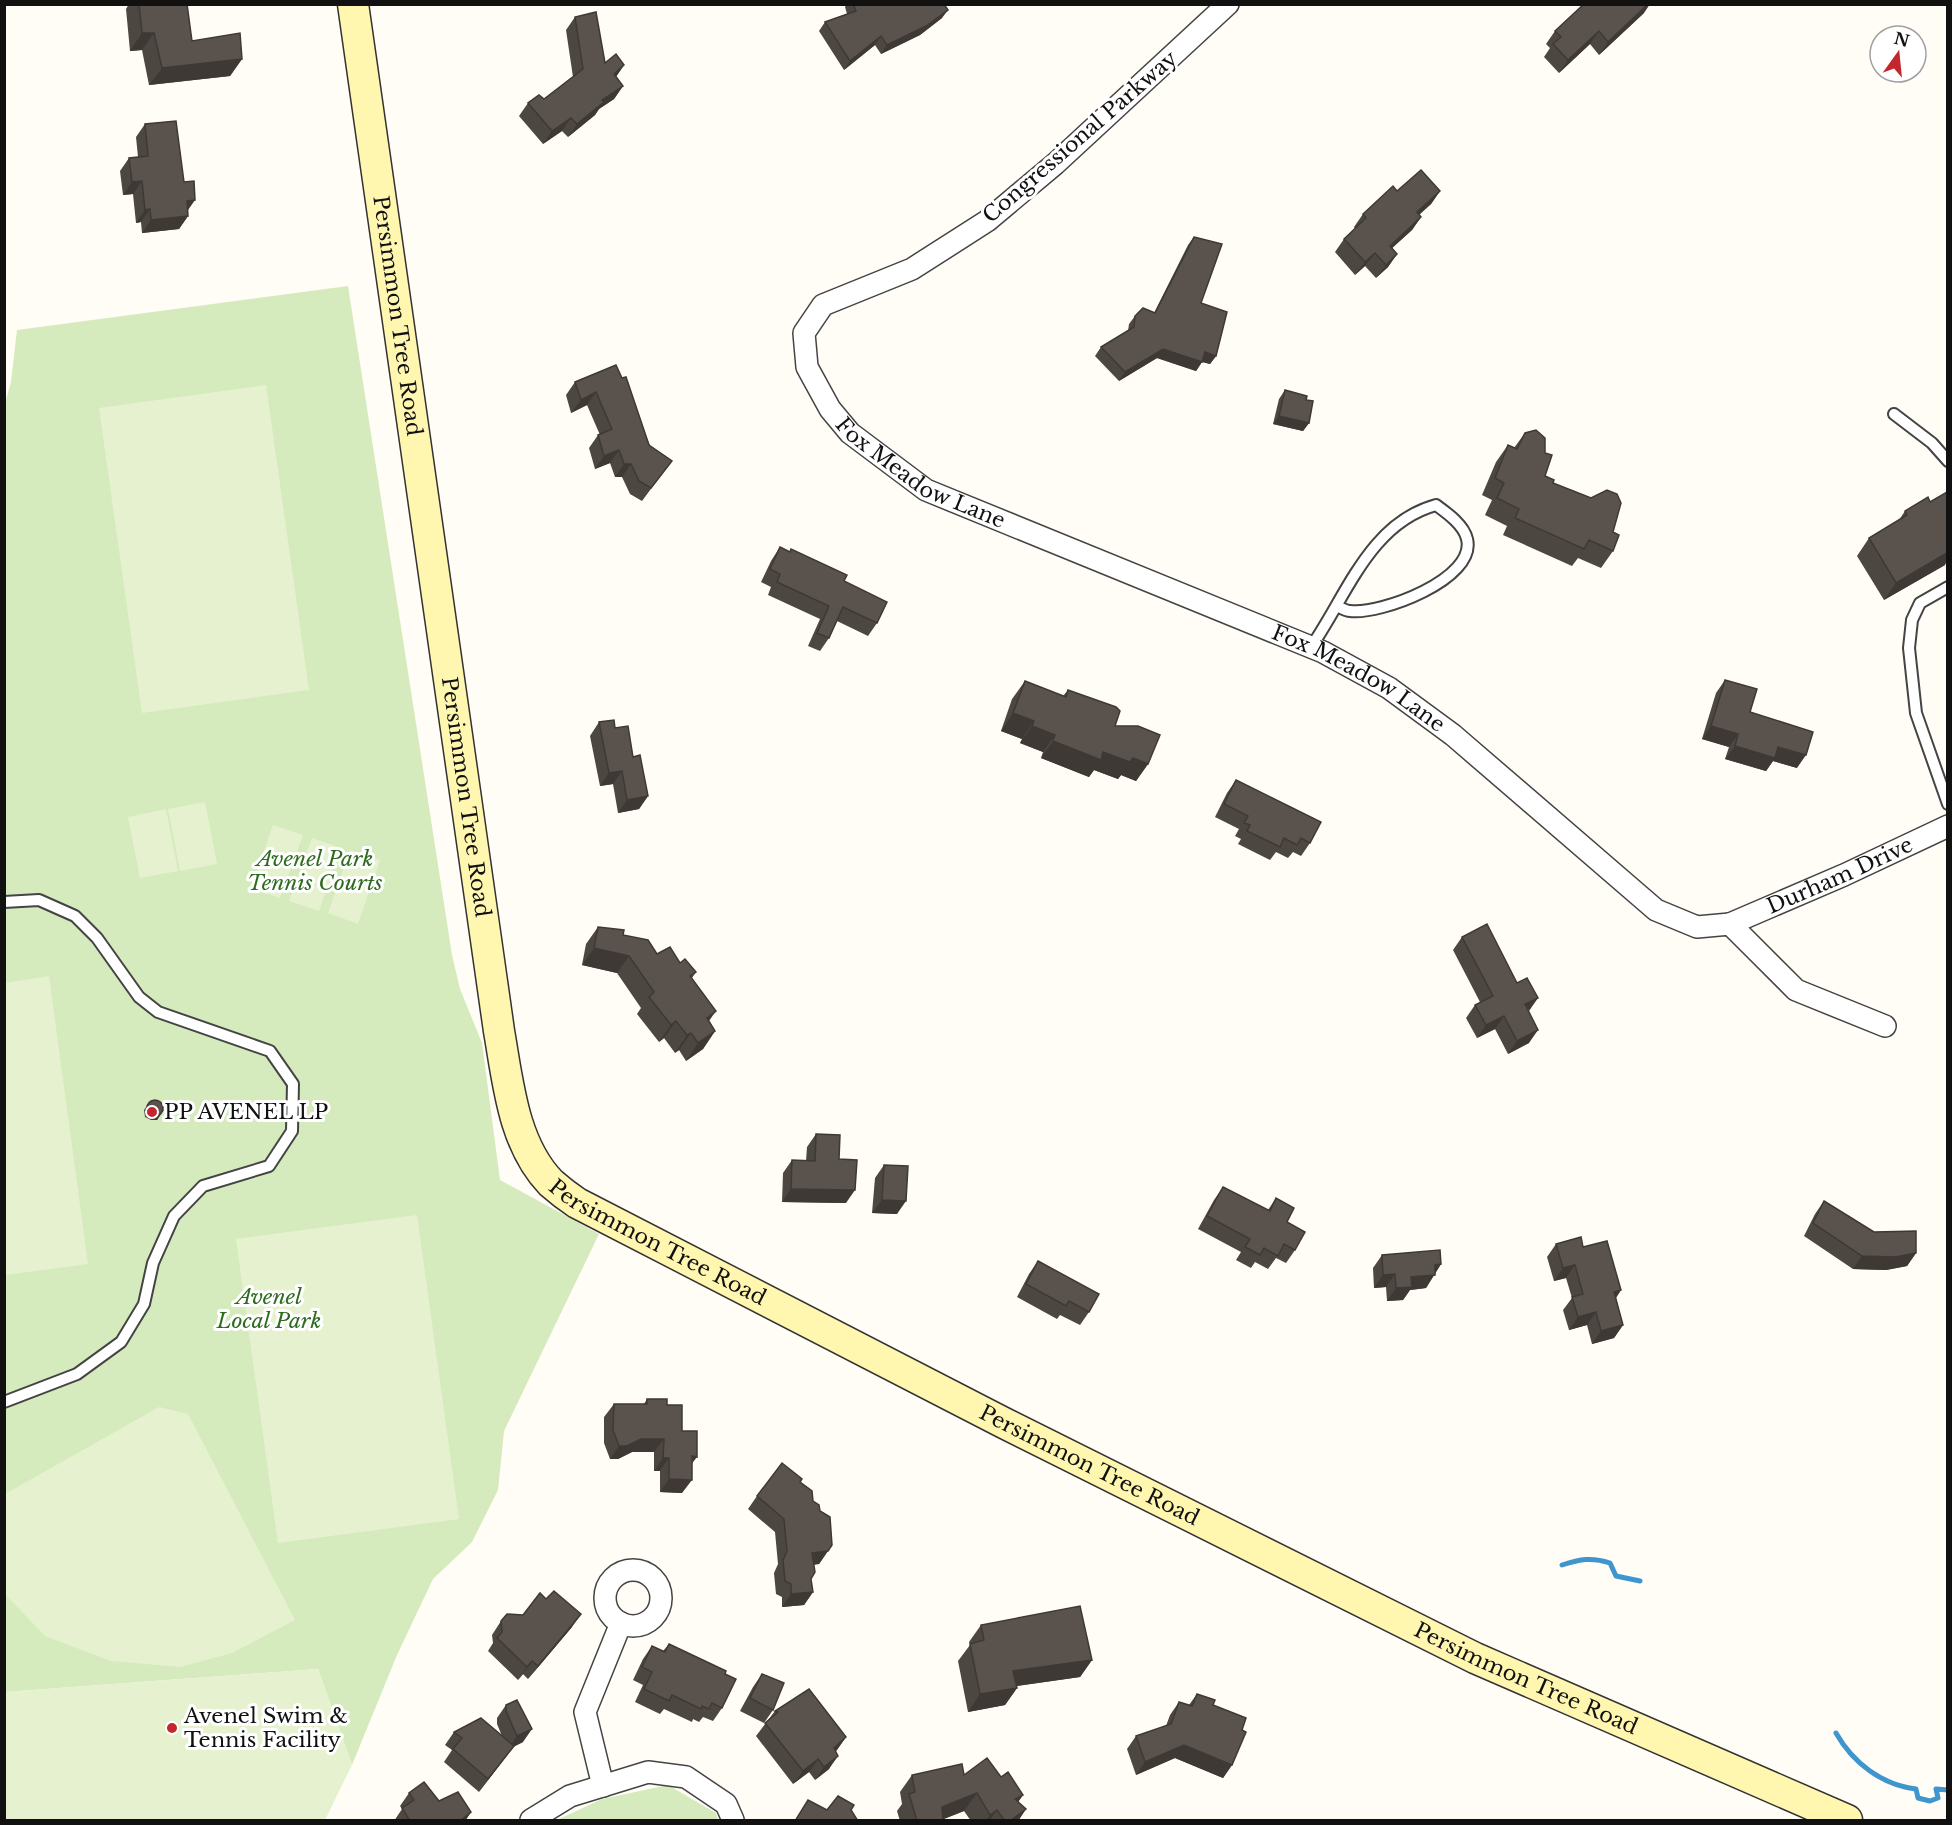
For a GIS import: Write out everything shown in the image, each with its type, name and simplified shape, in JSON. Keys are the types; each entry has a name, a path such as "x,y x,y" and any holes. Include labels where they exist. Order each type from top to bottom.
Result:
{"main road":[{"name":"Persimmon Tree Road","path":"353,4 509,1090 527,1147 550,1182 586,1208 1004,1423 1464,1653 1847,1821"}],"street":[{"name":"Congressional Parkway","path":"807,367 804,333 823,305 912,269 987,221 1055,164 1228,4"},
{"name":"Fox Meadow Lane","path":"807,367 830,409 850,433 926,490 1311,647 1389,688 1453,735 1656,910 1697,927 1730,924"},
{"name":"Durham Drive","path":"1730,924 1844,875 1947,826"},
{"path":"1730,924 1796,990 1885,1026"},
{"path":"603,1786 585,1712 621,1623"},
{"path":"531,1821 570,1796 648,1772 686,1777 726,1804 733,1821"}],"lane":[{"path":"1894,414 1932,443 1947,461"},
{"path":"1311,647 1356,572 1379,541 1416,511 1437,505 1454,519 1467,539 1466,557 1453,574 1436,587 1379,608 1350,612 1337,606"},
{"path":"1947,587 1920,603 1912,620 1909,648 1916,713 1947,804"},
{"path":"4,902 39,900 75,916 96,938 139,998 158,1012 270,1052 293,1084 292,1131 269,1166 203,1185 174,1216 153,1263 144,1304 121,1342 77,1374 4,1402"}],"green space":[{"name":"Avenel Local Park","path":"348,286 452,955 460,989 482,1043 500,1180 599,1234 504,1431 498,1490 472,1542 433,1579 397,1655 352,1765 318,1669 5,1692 4,407 11,382 17,330"},
{"path":"266,385 309,690 142,713 99,408"},
{"path":"205,802 217,864 180,871 168,809"},
{"path":"166,809 178,871 140,878 128,817"},
{"path":"273,825 303,835 280,898 251,888"},
{"name":"Avenel Park Tennis Courts","path":"312,838 341,848 319,911 289,901"},
{"path":"350,850 380,860 358,924 328,913"},
{"path":"49,976 88,1264 5,1275 5,983"},
{"path":"417,1215 459,1519 278,1543 236,1239"},
{"path":"159,1407 188,1414 295,1620 232,1653 180,1667 111,1661 45,1636 5,1594 5,1494"},
{"name":"Avenel Swim & Tennis Facility","path":"318,1669 352,1765 325,1820 5,1820 5,1692"},
{"path":"668,1785 716,1813 718,1820 557,1820 602,1799"}],"building":[{"path":"139,4 187,4 192,41 240,33 242,59 162,68 154,33 142,33"},
{"path":"853,4 944,4 948,10 926,26 887,45 881,36 850,61 825,22 856,11"},
{"path":"1584,4 1648,4 1608,42 1599,31 1568,60 1553,44 1561,37 1555,31"},
{"path":"596,12 605,63 616,54 624,65 614,74 623,86 602,100 604,102 577,124 571,118 552,131 528,103 539,95 544,99 583,69 575,17"},
{"path":"176,121 184,182 194,181 195,200 187,201 188,216 151,220 150,209 145,210 142,181 132,182 129,158 148,156 145,124"},
{"path":"1421,170 1440,191 1417,212 1421,217 1390,246 1397,254 1386,265 1375,253 1365,262 1344,239 1366,218 1363,214 1393,186 1397,191"},
{"path":"1194,237 1222,244 1201,303 1227,312 1216,356 1205,352 1202,362 1163,349 1125,372 1101,347 1134,327 1135,316 1143,308 1155,313"},
{"path":"616,365 622,378 626,377 649,445 672,461 651,488 639,481 631,464 624,464 619,450 604,456 598,435 612,429 596,392 581,400 575,382"},
{"path":"1285,390 1307,396 1306,400 1313,401 1309,423 1279,416"},
{"path":"1536,430 1545,438 1545,453 1552,455 1545,476 1554,480 1553,483 1591,498 1607,490 1617,494 1621,503 1613,532 1619,535 1613,551 1589,540 1584,549 1515,518 1519,509 1497,498 1504,483 1495,478 1508,445 1517,449 1525,433"},
{"path":"1947,492 1947,553 1896,583 1869,538 1907,515 1905,511 1928,497 1930,502"},
{"path":"780,547 790,552 791,549 847,575 844,581 887,602 877,623 843,607 829,638 817,633 829,606 777,582 780,574 770,569"},
{"path":"1725,680 1757,689 1750,712 1813,732 1806,755 1778,747 1775,758 1735,746 1738,734 1711,726"},
{"path":"1025,681 1066,697 1068,690 1116,707 1120,711 1115,726 1138,726 1160,735 1148,764 1133,758 1130,762 1103,752 1101,760 1053,741 1055,735 1032,726 1034,721 1013,713"},
{"path":"614,720 615,728 628,726 633,757 640,755 648,796 627,800 622,771 609,773 599,722"},
{"path":"1236,780 1321,822 1310,843 1301,838 1297,845 1284,838 1280,847 1247,831 1250,825 1244,823 1248,816 1224,804"},
{"path":"1487,924 1517,983 1527,978 1538,998 1525,1004 1538,1030 1517,1041 1504,1016 1486,1025 1475,1005 1493,996 1462,937"},
{"path":"598,927 624,930 623,935 648,940 657,954 670,947 680,963 685,959 696,972 690,976 716,1011 707,1018 715,1031 698,1043 691,1033 687,1035 676,1021 671,1025 649,997 654,992 629,956 594,948"},
{"path":"155,1100 161,1102 163,1108 161,1114 155,1116 149,1114 147,1108 149,1102"},
{"path":"816,1134 840,1135 839,1159 857,1160 855,1190 791,1189 792,1160 815,1161"},
{"path":"884,1165 908,1166 906,1201 882,1200"},
{"path":"1223,1187 1270,1211 1276,1198 1294,1208 1287,1222 1305,1232 1295,1250 1284,1244 1278,1256 1264,1248 1260,1255 1245,1247 1250,1239 1207,1216"},
{"path":"1824,1201 1874,1232 1916,1231 1916,1253 1895,1257 1862,1256 1813,1223"},
{"path":"1581,1237 1583,1247 1607,1241 1621,1290 1614,1292 1623,1325 1601,1331 1596,1312 1578,1317 1572,1297 1583,1294 1575,1265 1563,1268 1556,1244"},
{"path":"1440,1250 1441,1264 1435,1265 1435,1275 1411,1277 1412,1287 1396,1288 1395,1274 1383,1275 1382,1255"},
{"path":"1038,1261 1099,1294 1089,1312 1069,1301 1066,1306 1026,1284"},
{"path":"647,1399 667,1399 667,1405 682,1405 682,1431 697,1431 697,1457 692,1456 692,1480 669,1479 669,1458 663,1458 664,1439 641,1439 627,1446 619,1446 613,1430 614,1404 647,1404"},
{"path":"782,1463 802,1479 800,1482 812,1491 813,1501 819,1505 820,1511 830,1517 832,1545 828,1551 812,1553 815,1572 811,1579 813,1592 791,1594 791,1584 785,1581 783,1560 787,1551 784,1519 757,1496"},
{"path":"554,1591 581,1614 538,1666 532,1661 527,1667 497,1638 502,1632 501,1621 507,1614 523,1615 540,1593 546,1599"},
{"path":"1080,1606 1092,1660 1013,1671 1017,1688 980,1694 970,1644 984,1640 981,1625"},
{"path":"669,1644 726,1671 725,1674 736,1679 722,1708 712,1703 709,1709 702,1706 701,1709 672,1695 669,1701 644,1689 652,1672 642,1667 652,1646 665,1652"},
{"path":"762,1674 784,1683 773,1710 750,1698"},
{"path":"809,1689 846,1737 834,1748 838,1756 824,1767 818,1759 803,1771 765,1723 778,1712 775,1711"},
{"path":"1197,1694 1215,1700 1213,1705 1246,1718 1242,1730 1246,1732 1232,1765 1184,1745 1145,1762 1136,1736 1171,1724 1179,1702 1192,1706"},
{"path":"517,1700 532,1729 517,1736 506,1711 506,1705"},
{"path":"481,1718 514,1746 488,1779 453,1749 462,1738 454,1732"},
{"path":"987,1758 1001,1777 1008,1772 1023,1795 1015,1799 1026,1809 1010,1821 1005,1821 997,1810 990,1815 977,1793 942,1807 943,1821 917,1821 909,1794 915,1792 912,1775 962,1764 964,1775"},
{"path":"424,1782 439,1801 458,1792 471,1812 460,1821 410,1821 402,1808 414,1800 409,1793"},
{"path":"838,1796 854,1805 851,1810 858,1821 795,1821 808,1800 827,1810"}],"waterway":[{"path":"1562,1565 1586,1559 1604,1561 1610,1563 1616,1576 1640,1581"},
{"path":"1836,1733 1851,1754 1870,1771 1892,1783 1916,1789 1918,1798 1930,1801 1938,1798 1936,1789 1948,1790"}],"place":[{"name":"PP AVENEL LP","path":"152,1112"},
{"name":"Avenel Swim & Tennis Facility","path":"172,1728"}]}
